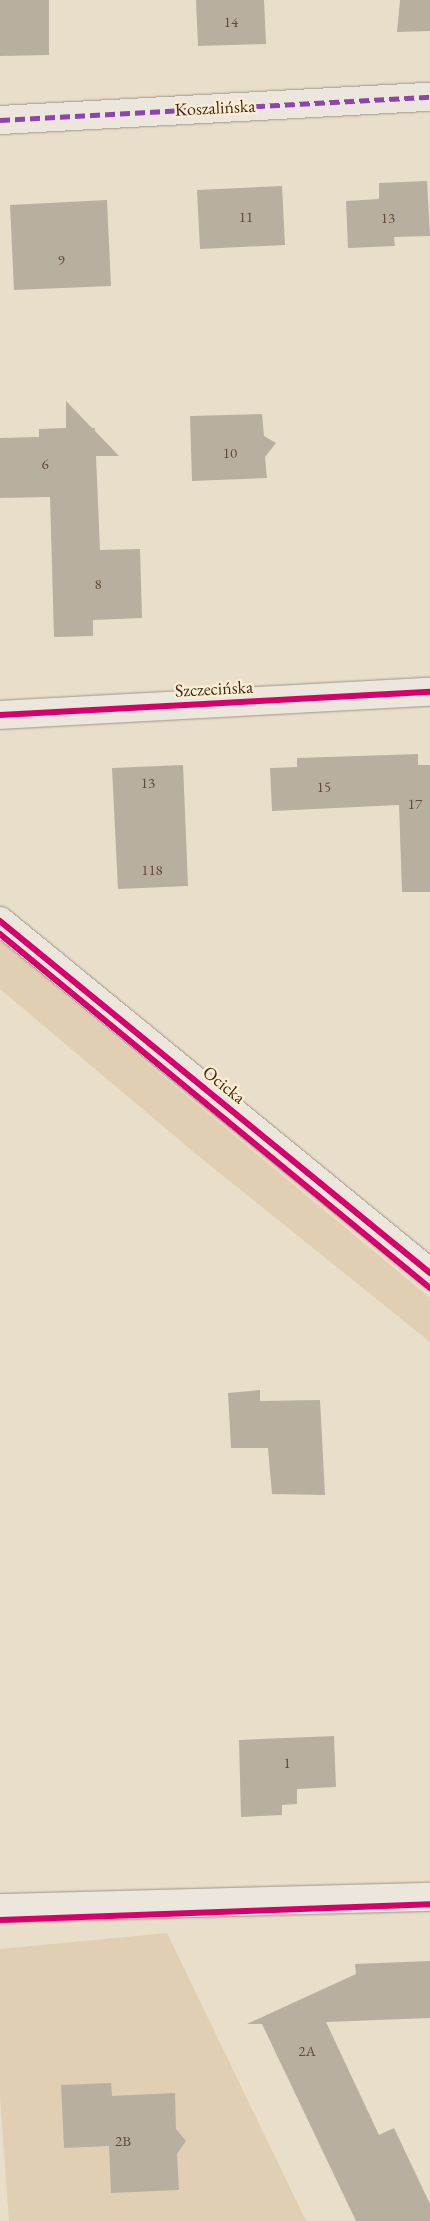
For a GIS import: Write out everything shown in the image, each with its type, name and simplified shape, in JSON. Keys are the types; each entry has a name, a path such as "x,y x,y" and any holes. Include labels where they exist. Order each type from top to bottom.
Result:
{"street":[{"name":"Koszalińska","path":"0,120 430,97"},
{"name":"Szczecińska","path":"0,715 430,692"},
{"name":"Ocicka","path":"0,921 430,1273"},
{"path":"0,1908 430,1897"}],"shaded area":[{"path":"0,941 430,1298 430,1342 196,1154 0,989"},
{"path":"167,1933 306,2221 9,2221 0,2096 0,1949"}],"building":[{"path":"0,0 49,0 49,55 0,56"},
{"path":"196,0 264,0 266,44 198,46"},
{"path":"400,0 430,0 430,31 397,32"},
{"path":"427,181 430,236 394,237 395,246 348,248 346,201 379,199 379,183"},
{"path":"282,186 285,245 200,249 197,190"},
{"path":"107,200 111,286 14,290 10,205"},
{"path":"66,401 92,428 95,428 95,431 119,456 96,456 100,550 140,549 142,618 93,620 93,636 54,637 50,497 0,498 0,438 39,437 39,429 66,428"},
{"path":"262,414 264,436 276,443 265,457 267,478 192,481 190,416"},
{"path":"418,754 418,765 430,765 430,892 402,892 399,805 272,811 270,768 297,767 297,758"},
{"path":"183,765 188,886 118,889 112,768"},
{"path":"260,1390 260,1401 320,1400 325,1495 272,1494 268,1448 231,1448 228,1393"},
{"path":"334,1736 336,1787 297,1789 297,1804 282,1805 282,1815 241,1817 239,1740"},
{"path":"430,1961 430,2018 326,2022 379,2135 394,2128 430,2204 430,2221 356,2221 262,2024 247,2024 356,1974 355,1964"},
{"path":"111,2083 112,2096 175,2093 176,2129 186,2141 177,2154 179,2190 111,2193 109,2146 64,2148 61,2085"}],"marked path":[{"path":"0,120 430,97"}],"cycle path":[{"path":"0,715 430,692"},
{"path":"0,921 430,1273"},
{"path":"0,934 430,1288"},
{"path":"0,1920 430,1904"}]}
